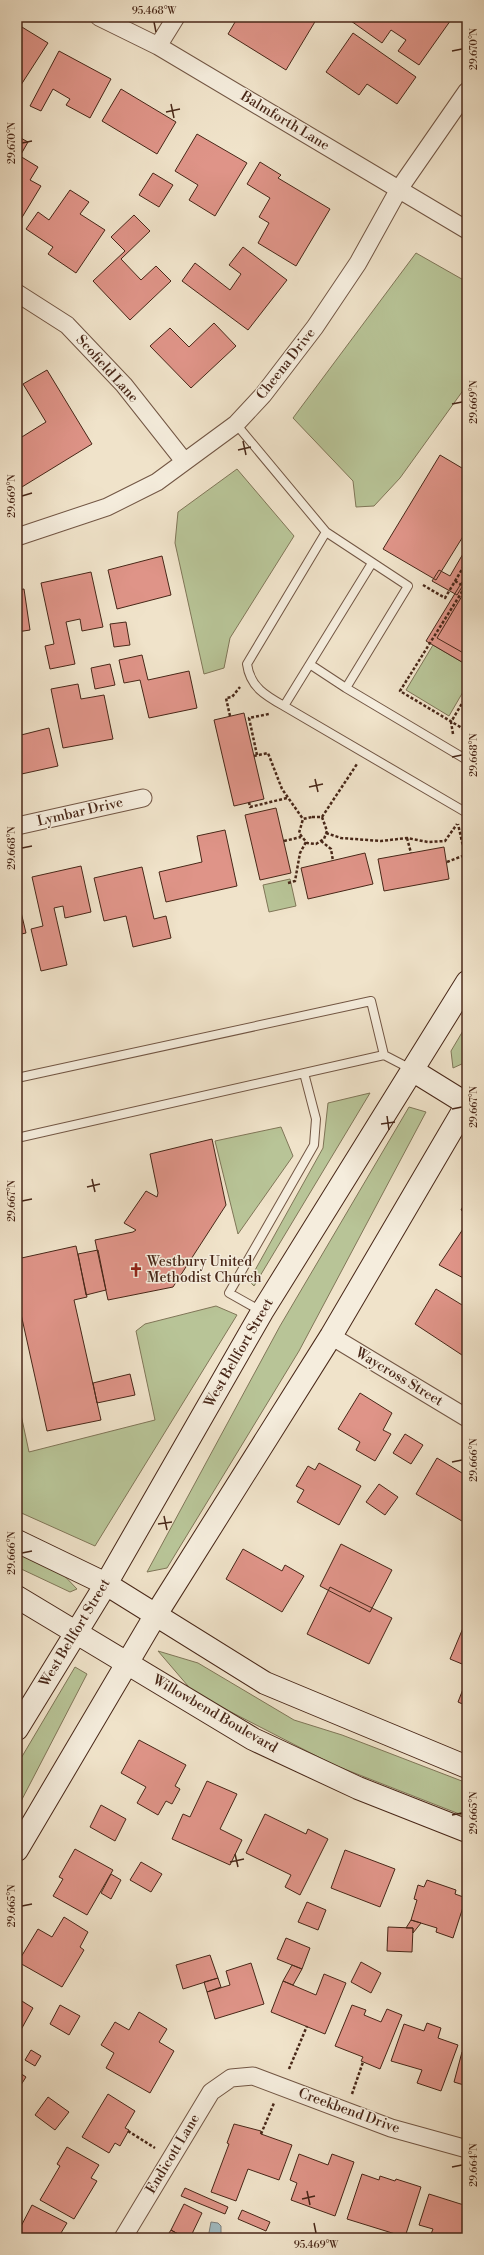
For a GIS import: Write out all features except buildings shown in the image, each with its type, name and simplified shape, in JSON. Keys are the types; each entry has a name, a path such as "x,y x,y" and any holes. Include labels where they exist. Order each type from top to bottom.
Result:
{"main road":[{"name":"West Bellfort Street","path":"17,1729 106,1584 262,1312 467,982"},
{"path":"17,1850 155,1616 331,1336 467,1104 412,1070"},
{"path":"17,1541 106,1584 155,1616 265,1683 467,1767"},
{"name":"Willowbend Boulevard","path":"17,1598 253,1739 358,1788 467,1831"}],"street":[{"name":"Balmforth Lane","path":"99,17 158,46 467,230"},
{"path":"158,46 176,17"},
{"name":"Cheena Drive","path":"17,536 107,507 157,482 236,424 263,395 315,327 358,263 399,189 467,91"},
{"name":"Scofield Lane","path":"17,293 67,325 124,385 184,461"},
{"name":"Lymbar Drive","path":"17,826 143,798"},
{"name":"Waycross Street","path":"331,1336 467,1418"},
{"name":"Creekbend Drive","path":"231,2078 253,2076 391,2128 467,2149"},
{"name":"Endicott Lane","path":"123,2238 211,2092 231,2078"}],"lane":[{"path":"236,424 326,532 408,586 346,688"},
{"path":"326,532 247,664 250,677 255,686 267,696 467,813"},
{"path":"287,708 372,563"},
{"path":"311,665 346,688 467,760"},
{"path":"17,1078 371,1001 384,1055"},
{"path":"17,1138 384,1055 412,1070"},
{"path":"262,1312 229,1293 314,1145 316,1119 304,1073"}],"path":[{"path":"408,586 418,582 445,598 467,561"},
{"path":"455,581 466,587 400,691 467,731"},
{"path":"230,716 226,698 232,697 250,677"},
{"path":"452,726 452,722 467,695"},
{"path":"287,708 249,718 255,755 268,753 275,775 287,798 302,819"},
{"path":"322,817 364,753"},
{"path":"249,802 250,807 287,798"},
{"path":"302,819 312,816 322,817"},
{"path":"302,819 299,828 301,837 306,842 316,844 321,841 326,833 326,826 322,817"},
{"path":"326,833 341,838 381,841 408,838 428,842 445,841 458,822 465,855 447,862"},
{"path":"284,840 301,837"},
{"path":"408,838 411,853"},
{"path":"321,841 331,850 334,861"},
{"path":"288,883 295,881 300,853 306,842"},
{"path":"261,2134 307,2026"},
{"path":"346,2110 364,2062"},
{"path":"128,2131 171,2158"}],"green space":[{"path":"416,253 467,282 467,385 400,478 374,506 356,507 353,481 293,418"},
{"path":"237,469 294,536 230,638 224,668 204,674 175,543 178,512"},
{"path":"433,645 467,665 467,685 449,716 406,690"},
{"path":"290,879 296,906 269,912 263,885"},
{"path":"467,1024 467,1059 464,1063 453,1068 451,1051"},
{"path":"370,1093 254,1286 249,1281 323,1148 328,1103"},
{"path":"409,1107 426,1112 299,1351 167,1568 147,1572 280,1326"},
{"path":"281,1127 293,1156 238,1234 215,1141"},
{"path":"216,1306 237,1315 95,1546 17,1511 17,1396 29,1452 155,1420 136,1331 145,1324"},
{"path":"17,1551 56,1567 77,1589 70,1592 17,1567"},
{"path":"158,1651 198,1663 294,1720 342,1735 467,1783 467,1817 334,1765 194,1693"},
{"path":"75,1667 87,1674 17,1809 17,1765"}],"water":[{"path":"211,2222 218,2223 221,2226 221,2238 208,2238"}],"place":[{"name":"Westbury United Methodist Church","path":"136,1270"}]}
